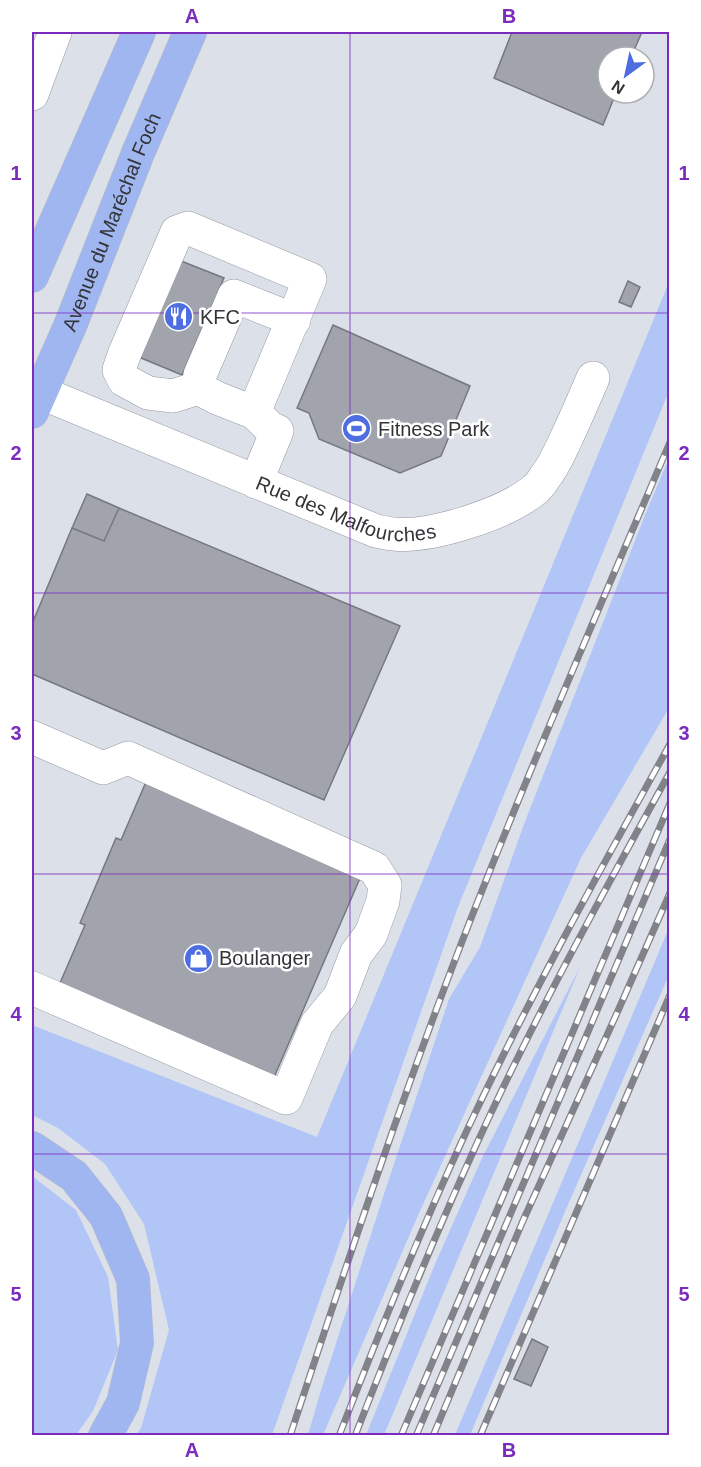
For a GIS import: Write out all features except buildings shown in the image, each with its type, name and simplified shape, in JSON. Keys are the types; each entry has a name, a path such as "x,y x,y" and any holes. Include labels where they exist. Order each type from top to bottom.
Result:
{"highway":[{"path":"32,276 139,32"},
{"name":"Avenue du Maréchal Foch","path":"34,398 70,326 138,153 190,32"},
{"path":"32,1148 74,1176 105,1216 133,1280 137,1342 123,1403 105,1436"}],"street":[{"path":"32,94 55,32"},
{"path":"255,413 310,279 188,228 177,232 119,370 124,380 148,393 173,396 198,388 255,413 270,428 277,431 256,482"},
{"path":"198,388 200,375 234,296 294,320"},
{"name":"Rue des Malfourches","path":"34,398 256,482 376,531 416,534 451,527 486,516 534,491 546,477 560,451 593,378"},
{"path":"32,737 103,768 128,758 374,868 385,885 383,901 371,934 356,954 340,996 317,1024 286,1098 32,988"}],"shaded area":[{"path":"669,282 669,391 458,907 272,1435 136,1435 141,1428 169,1330 144,1224 105,1164 58,1128 32,1115 32,1025 317,1137"},
{"path":"669,458 669,708 581,858 420,1211 323,1435 308,1435 383,1197 449,999 480,947 526,819"},
{"path":"669,928 669,975 470,1435 455,1435"},
{"path":"581,965 384,1435 366,1435 435,1264 482,1158"},
{"path":"32,1176 76,1210 108,1277 118,1350 93,1411 76,1435 32,1435"}],"railway":[{"path":"290,1436 422,1048 470,921 568,681 670,442"},
{"path":"339,1436 405,1271 499,1063 546,971 670,744"},
{"path":"355,1436 432,1244 496,1103 573,949 670,772"},
{"path":"401,1436 670,803"},
{"path":"416,1436 670,839"},
{"path":"433,1436 522,1223 670,893"},
{"path":"480,1436 670,995"}],"place":[{"name":"KFC","path":"179,317"},
{"name":"Fitness Park","path":"357,429"},
{"name":"Boulanger","path":"198,958"}]}
